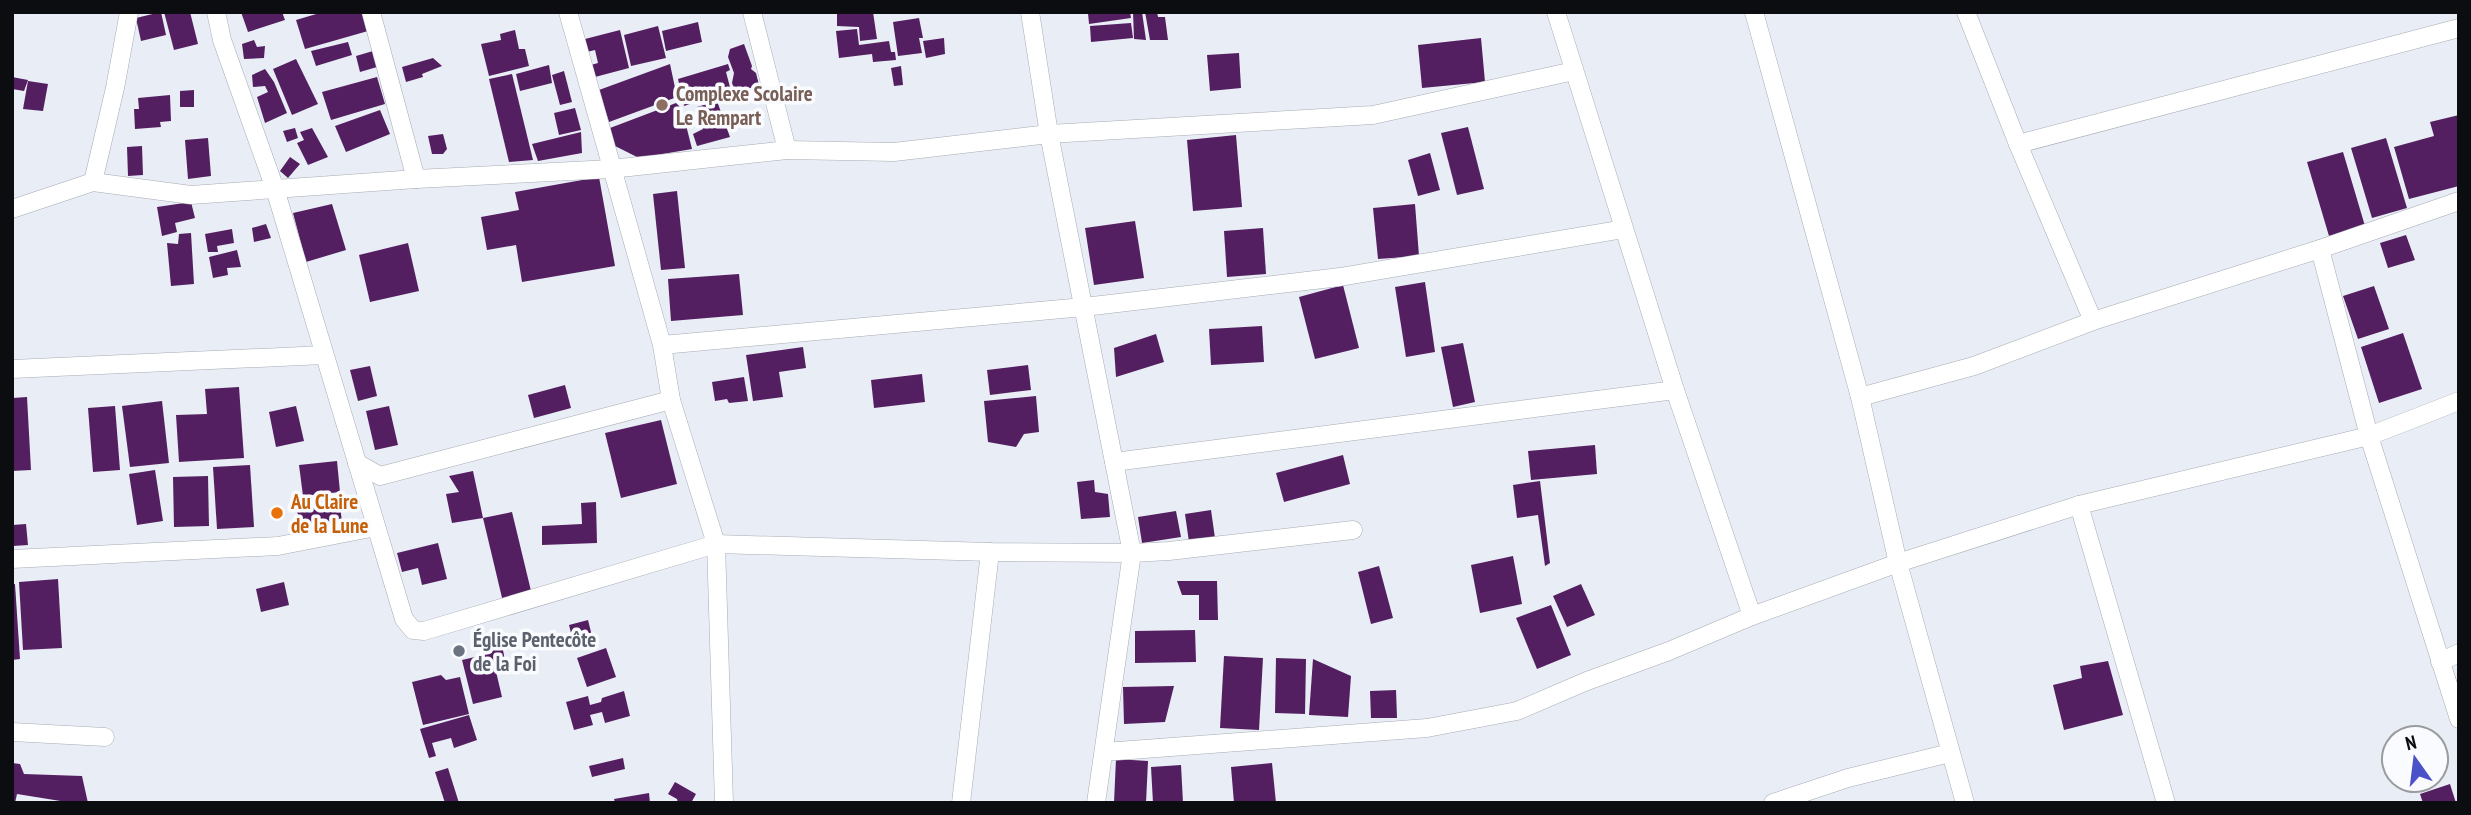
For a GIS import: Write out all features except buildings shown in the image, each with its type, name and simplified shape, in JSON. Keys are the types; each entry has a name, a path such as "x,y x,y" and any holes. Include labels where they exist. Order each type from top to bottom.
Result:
{"street":[{"path":"93,182 129,12"},
{"path":"216,12 222,40 275,190 404,619 413,630 424,631 716,544 1132,553 1353,530"},
{"path":"371,12 416,179"},
{"path":"568,12 662,345 671,400 716,544 724,803"},
{"path":"752,12 787,150"},
{"path":"1030,12 1049,134 1132,553 1096,803"},
{"path":"1556,12 1675,390 1752,616"},
{"path":"1754,12 1860,397 1898,563 1965,803"},
{"path":"1966,12 2093,321"},
{"path":"2018,144 2459,28"},
{"path":"12,209 93,182 191,195 611,169 787,150 894,152 1049,134 1373,116 1574,71"},
{"path":"1860,397 1974,366 2093,321 2320,249 2459,201"},
{"path":"662,345 1084,307 1340,277 1624,229"},
{"path":"2320,249 2369,436 2459,719"},
{"path":"12,369 324,355"},
{"path":"1114,462 1675,390"},
{"path":"358,463 380,476 671,400"},
{"path":"1104,752 1427,729 1517,711 1752,616 1898,563 2079,505 2369,436 2459,401"},
{"path":"2079,505 2166,803"},
{"path":"12,559 278,546 376,527"},
{"path":"961,803 990,552"},
{"path":"2440,662 2459,653"},
{"path":"12,733 105,737"},
{"path":"1773,803 1849,778 1950,753"}],"place":[{"name":"Complexe Scolaire Le Rempart","path":"662,105"},
{"name":"Au Claire de la Lune","path":"277,513"},
{"name":"Église Pentecôte de la Foi","path":"459,651"}]}
